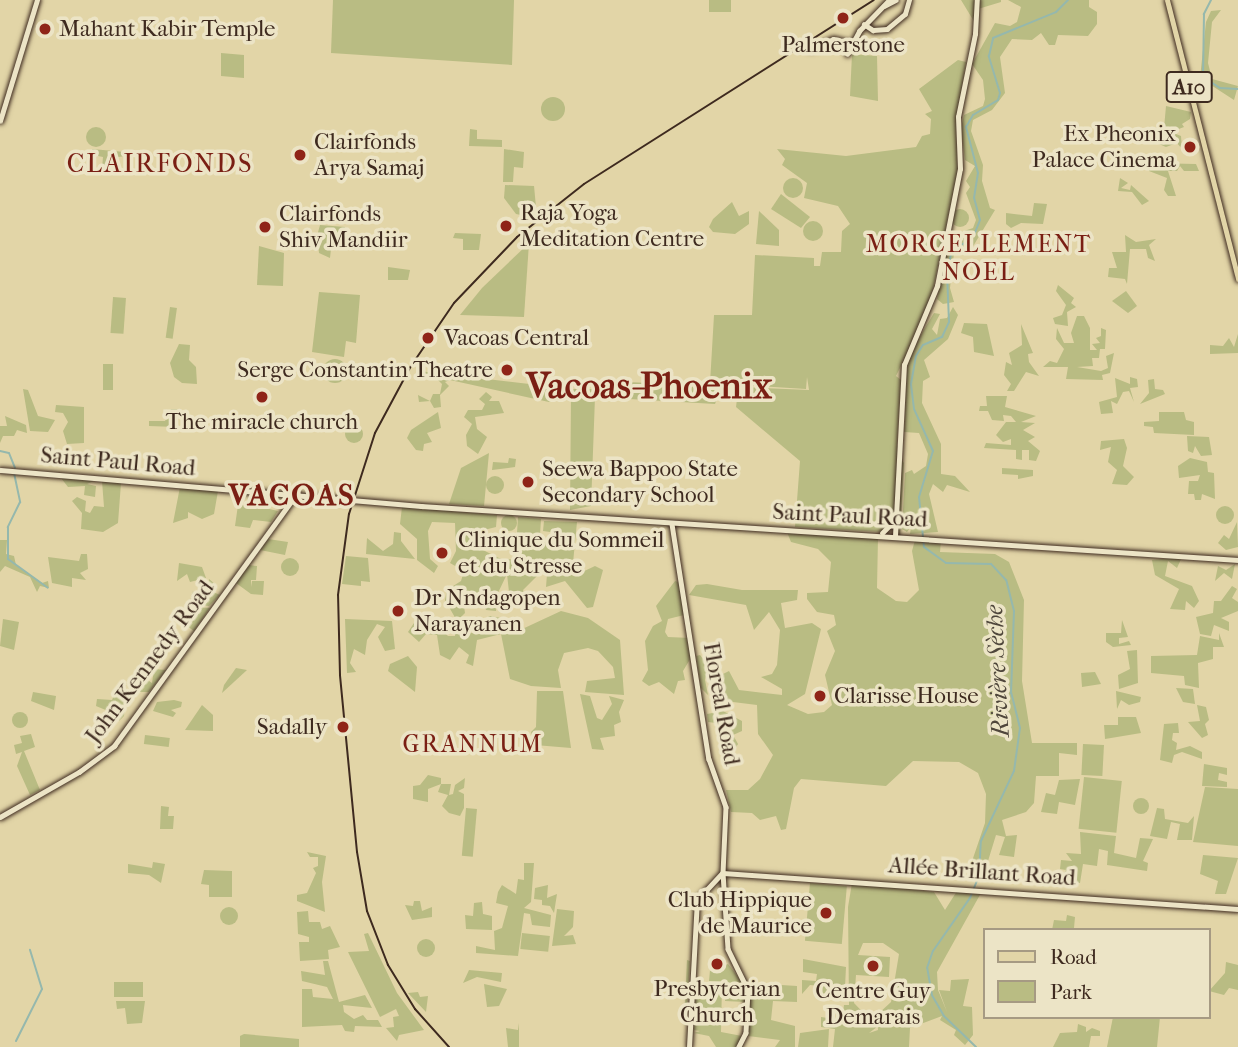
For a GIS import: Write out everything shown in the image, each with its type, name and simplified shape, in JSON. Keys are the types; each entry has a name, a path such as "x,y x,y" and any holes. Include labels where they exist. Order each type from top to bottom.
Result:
{"main road":[{"path":"0,121 37,0"},
{"path":"847,54 864,24 888,0"},
{"path":"883,7 896,0"},
{"path":"864,24 873,30 887,29 907,10 909,0"},
{"path":"895,536 904,365 937,286 960,169 958,117 978,0"},
{"name":"A10","path":"1167,0 1238,279"},
{"path":"810,49 833,39 851,43"},
{"name":"Saint Paul Road","path":"0,470 672,524 895,536 1238,560"},
{"name":"John Kennedy Road","path":"0,817 86,768 114,746 297,493"},
{"path":"867,535 890,530 898,495"},
{"name":"Floreal Road","path":"672,524 709,758 726,807 723,873 728,949 748,990 746,1033 739,1047"},
{"path":"689,1047 697,900 723,873"},
{"name":"Allée Brillant Road","path":"723,873 1238,909"}],"green space":[{"path":"333,0 514,0 512,65 331,53"},
{"path":"709,0 731,0 731,12 709,12"},
{"path":"961,0 1001,2 978,9 978,28"},
{"path":"1008,0 1089,0 1089,7 1097,12 1097,24 1088,36 1058,35 1055,45 1049,45 1041,33 1032,40 1012,39 1000,57 1005,93 992,110 973,120 971,131 983,165 982,181 990,208 995,210 972,248 954,253 950,288 954,302 943,304 937,299 945,253 953,246 955,234 973,228 976,220 966,193 970,187 966,181 975,166 965,160 961,128 964,115 983,106 985,99 983,80 972,64 995,23 1010,26 1017,22 1021,7"},
{"path":"1221,10 1212,22 1208,63 1212,79 1238,86 1234,100 1200,78 1206,22 1211,11"},
{"path":"221,53 244,55 244,78 221,76"},
{"path":"852,54 877,56 878,101 850,96"},
{"path":"958,60 966,62 956,125 958,169 929,309 896,376 901,380 897,445 901,452 892,524 883,532 795,527 800,461 736,407 737,399 755,397 719,394 715,404 595,397 591,506 570,510 571,395 549,402 450,380 445,382 449,386 440,395 441,407 434,408 430,401 433,394 440,394 442,384 435,377 417,377 419,371 572,389 603,389 604,381 809,390 807,377 806,389 710,383 714,315 752,315 755,255 814,258 814,266 820,266 822,252 841,252 842,231 850,224 838,206 804,198 807,183 782,165 785,159 777,149 846,156 916,147 922,136 930,134 931,119 925,114 932,111 919,89"},
{"path":"553,97 562,100 565,109 562,118 553,121 544,118 541,109 544,100"},
{"path":"1166,106 1191,112 1190,119 1182,124 1184,127 1171,132 1181,136 1182,149 1177,143 1166,147 1145,138 1152,132 1150,129 1164,128"},
{"path":"96,127 103,130 106,137 103,144 96,147 89,144 86,137 89,130"},
{"path":"470,129 477,130 477,139 502,140 502,147 469,146"},
{"path":"92,149 125,152 125,156 112,158 111,169 102,168 103,157 93,155"},
{"path":"504,149 524,152 523,168 514,167 513,182 503,182"},
{"path":"1150,163 1196,164 1199,171 1184,171 1180,166 1177,171 1168,171 1176,196 1168,196 1164,190 1167,178 1149,171"},
{"path":"789,178 797,178 803,188 797,198 789,198 783,192 783,184"},
{"path":"1120,178 1128,183 1121,188 1130,190 1131,185 1149,201 1142,205 1132,192 1118,191"},
{"path":"505,185 534,186 536,207 526,216 516,214 504,198"},
{"path":"781,194 810,217 801,228 771,209"},
{"path":"732,202 739,216 749,211 749,224 735,234 713,232 709,227 713,219"},
{"path":"1034,203 1047,204 1043,224 1021,223 1011,228 1006,224 1006,213 1032,216"},
{"path":"960,209 968,214 969,218 964,226 960,227 952,222 951,218 956,210"},
{"path":"759,211 779,230 779,246 756,244"},
{"path":"809,221 817,221 823,231 817,241 809,241 803,235 803,227"},
{"path":"320,225 345,227 344,234 332,240 330,258 319,253 318,242 303,241 304,235 317,236"},
{"path":"455,233 481,234 479,250 463,250 463,239 453,238"},
{"path":"1125,235 1136,242 1156,239 1149,245 1155,261 1148,258 1146,249 1130,249 1127,284 1125,279 1108,277 1109,268 1117,268 1112,252 1126,252"},
{"path":"529,243 524,317 460,315 482,288"},
{"path":"259,246 284,253 283,286 257,285"},
{"path":"388,267 410,270 408,280 388,280"},
{"path":"1058,285 1074,298 1071,303 1076,307 1067,312 1068,326 1055,324 1053,318 1062,315 1066,305 1056,291"},
{"path":"1126,291 1137,306 1128,313 1112,301"},
{"path":"319,292 360,295 356,343 346,341 344,357 312,352"},
{"path":"113,297 126,298 123,334 110,333"},
{"path":"170,307 177,308 173,339 166,338"},
{"path":"953,307 958,315 948,339 924,360 930,377 923,381 922,403 941,444 941,474 955,476 970,492 947,485 943,492 933,484 929,494 938,532 910,534 911,527 907,532 902,529 905,473 912,470 914,474 926,466 928,454 919,433 904,432 910,353 934,313 940,314 932,329 937,335 940,319 947,318"},
{"path":"1077,316 1084,316 1090,328 1090,350 1097,350 1092,344 1100,343 1096,338 1101,336 1101,328 1106,330 1105,349 1100,349 1099,358 1092,358 1093,366 1077,367 1101,371 1108,368 1106,356 1114,353 1110,373 1102,375 1103,380 1066,379 1068,367 1043,367 1050,361 1057,363 1064,349 1056,339 1057,328 1064,343 1074,343 1071,333"},
{"path":"964,323 987,324 994,356 974,352 973,337 961,333"},
{"path":"1021,324 1033,353 1028,354 1029,362 1039,376 1026,372 1014,391 1007,391 1011,384 1004,375 1006,362 1012,365 1009,353 1022,345"},
{"path":"1238,334 1238,353 1210,354 1210,345 1223,346 1229,338 1234,347"},
{"path":"179,344 190,345 189,360 196,367 197,384 182,383 174,377 170,363"},
{"path":"335,359 344,362 347,371 344,380 335,383 326,380 323,371 326,362"},
{"path":"103,364 113,364 113,390 103,390"},
{"path":"1130,377 1137,379 1138,387 1130,388 1134,402 1129,391 1123,392 1117,404 1111,401 1113,413 1101,414 1099,402 1117,397 1115,378 1130,384"},
{"path":"1154,379 1155,389 1163,390 1165,394 1140,404 1149,393 1148,380"},
{"path":"23,389 28,390 38,416 55,420 48,432 30,431"},
{"path":"486,392 492,397 489,401 499,401 504,413 475,417 477,429 487,437 478,454 467,446 466,435 472,424 464,417 468,410 482,410 485,404 479,399"},
{"path":"418,395 430,401 419,402"},
{"path":"986,396 1007,396 1005,407 1036,416 1021,422 1035,423 1023,430 1035,437 1028,441 1040,451 1036,461 1029,460 1029,450 1022,450 1022,460 1016,459 1016,450 984,448 986,443 1011,445 1011,439 1003,442 996,435 1006,422 1016,422 1011,416 1003,415 1004,421 992,420 988,411 979,411 980,406 987,406"},
{"path":"56,405 84,407 84,443 67,444 63,431 68,422 63,413 55,412"},
{"path":"171,409 177,409 176,427 149,426 149,421 165,421"},
{"path":"438,412 441,428 427,433 432,442 424,444 423,451 416,450 407,438 411,430"},
{"path":"1159,412 1184,412 1186,420 1194,422 1194,435 1154,433 1153,427 1144,426 1144,422 1159,421"},
{"path":"5,416 26,425 27,433 17,430 14,436 3,436 0,443 0,426 7,426"},
{"path":"354,425 360,428 363,434 360,440 354,443 348,440 345,434 348,428"},
{"path":"1187,436 1209,437 1212,455 1201,456 1195,446 1193,453 1188,451"},
{"path":"1124,439 1127,448 1123,466 1134,477 1127,485 1112,484 1117,470 1108,462 1111,447 1100,450 1101,441"},
{"path":"489,453 484,506 449,504 461,468"},
{"path":"509,458 516,459 515,467 492,470 493,462 508,463"},
{"path":"1190,458 1207,462 1208,472 1214,473 1215,499 1202,494 1201,500 1195,500 1194,494 1188,494 1189,481 1198,481 1200,475 1179,478 1178,466"},
{"path":"902,460 900,535 896,535"},
{"path":"1002,468 1033,470 1033,476 1018,479 1018,475 1002,474"},
{"path":"491,476 499,476 504,485 502,492 491,494 486,489 486,481"},
{"path":"61,478 96,480 87,484 96,486 95,497 84,495 85,486 68,487"},
{"path":"102,481 121,483 118,523 103,532 81,529 82,513 72,501 77,497 86,501 85,511 90,513 94,506 104,507"},
{"path":"180,487 218,491 214,514 202,519 188,512 188,518 173,523"},
{"path":"238,505 278,511 271,522 253,520 250,528 235,526"},
{"path":"1225,506 1231,509 1234,515 1231,521 1225,524 1219,521 1216,515 1219,509"},
{"path":"402,507 497,515 496,527 480,531 475,540 481,549 501,559 520,560 519,549 533,550 516,548 518,517 541,519 539,551 547,538 557,538 557,533 543,531 544,521 577,522 573,563 565,562 564,568 527,563 538,575 523,590 528,605 518,604 509,592 507,574 497,595 496,611 486,610 483,601 474,595 463,599 465,613 457,621 445,600 447,590 461,581 464,571 450,563 456,551 455,523 432,522 428,531 430,559 438,566 434,573 417,560 417,539 400,524"},
{"path":"506,515 512,515 517,523 515,529 506,531 501,526 501,520"},
{"path":"1237,522 1238,547 1226,550 1218,543 1224,535 1229,539"},
{"path":"394,532 401,533 401,541 415,559 366,554 367,538 383,551 393,544"},
{"path":"787,532 878,538 877,588 896,601 907,602 919,590 912,551 915,540 941,541 940,552 995,554 1009,562 1024,600 1022,681 1032,743 1077,743 1077,755 1059,753 1059,776 1036,776 1034,803 1026,812 1002,820 1006,836 1017,835 1014,857 999,855 1005,837 996,835 984,874 969,870 985,823 986,794 978,773 959,762 913,761 886,786 801,779 794,788 786,829 781,830 776,816 760,820 752,813 731,812 726,790 748,790 760,779 773,755 758,734 757,705 725,701 721,675 729,671 739,690 782,695 782,689 761,677 772,674 777,665 780,630 769,612 754,630 746,605 689,595 696,585 707,584 742,590 798,590 797,600 781,603 785,628 812,623 821,629 805,694 787,705 808,714 824,712 832,705 825,675 835,651 827,631 836,625 834,615 817,612 807,599 807,593 828,592 831,562 818,549 791,542"},
{"path":"268,539 288,542 285,555 260,550"},
{"path":"0,540 7,540 6,554 14,556 16,565 42,583 48,581 49,588 40,586 37,592 30,577 5,566 0,572"},
{"path":"81,554 87,554 88,569 80,573 86,580 72,578 72,587 52,583 48,557 79,561"},
{"path":"346,556 368,558 370,582 361,581 361,586 342,584"},
{"path":"1182,557 1177,568 1168,561 1165,576 1192,586 1199,601 1194,608 1186,601 1185,610 1170,609 1179,589 1155,575 1152,560"},
{"path":"290,558 296,561 299,567 296,573 290,576 284,573 281,567 284,561"},
{"path":"179,563 202,567 206,578 190,582 187,574 177,581"},
{"path":"1235,564 1232,579 1224,573 1215,581 1218,566 1226,570"},
{"path":"249,565 257,566 256,580 251,580 251,587 252,581 264,581 263,595 251,594 236,583"},
{"path":"595,566 603,570 593,607 587,608 565,581 546,587 547,574 578,574"},
{"path":"209,579 215,584 211,591 220,595 209,606 189,604 193,591 195,597 207,598"},
{"path":"675,581 681,583 688,614 668,619 665,632 668,637 691,638 692,656 683,671 685,680 678,681 674,694 659,682 649,686 642,681 648,670 645,641 653,626 662,621 656,606"},
{"path":"1232,586 1237,589 1232,598 1238,602 1238,611 1221,618 1229,622 1229,631 1214,625 1211,636 1200,634 1196,617 1213,613 1214,601 1221,601"},
{"path":"194,607 210,608 194,631 177,619 181,612 191,615"},
{"path":"561,611 588,618 620,640 624,695 585,692 587,681 615,678 613,667 598,651 588,648 564,653 558,670 561,688 531,686 510,679 501,634 477,640 473,666 466,663 469,655 459,647 450,660 440,655 437,635 426,634 419,642 408,632 414,623 434,622 448,636 455,636 455,623 463,621 472,622 471,633 484,631 486,618 490,616 501,618 502,627 518,631"},
{"path":"3,619 19,622 14,650 0,646"},
{"path":"345,619 392,621 395,649 385,651 378,637 385,627 377,624 367,640 365,655 354,649 350,663 356,672 347,673"},
{"path":"1122,620 1128,637 1119,638 1119,644 1129,641 1131,645 1113,647 1106,642 1106,633 1121,633"},
{"path":"1219,633 1224,647 1213,647 1213,659 1198,663 1199,688 1185,685 1184,676 1151,673 1151,656 1197,655 1200,636 1219,640"},
{"path":"1137,650 1138,683 1119,689 1118,675 1130,669 1127,651"},
{"path":"700,655 709,666 705,680 708,695 701,688 696,656"},
{"path":"408,656 417,667 415,692 388,671 390,664"},
{"path":"236,668 247,670 222,693 224,685"},
{"path":"154,669 166,670 149,692 138,692 136,684 143,677 152,683"},
{"path":"1095,672 1101,684 1082,687 1081,673"},
{"path":"1176,688 1193,689 1195,704 1183,702"},
{"path":"537,691 563,691 571,748 535,745 531,732 536,727"},
{"path":"1116,691 1141,697 1140,702 1129,705 1121,700 1117,709"},
{"path":"33,692 56,696 54,710 31,701"},
{"path":"115,693 126,697 124,716 119,721 118,708 108,711 96,706 97,699 112,700"},
{"path":"580,694 590,696 597,718 602,720 612,704 609,696 624,700 619,712 621,722 614,725 615,736 600,738 604,750 592,749"},
{"path":"157,702 182,702 181,707 171,710 176,713 173,717 153,711"},
{"path":"202,705 213,715 213,731 185,730"},
{"path":"1197,705 1206,707 1209,720 1205,724 1208,735 1202,738 1188,722 1200,721"},
{"path":"723,711 742,721 742,731 733,735 738,744 735,749 724,742 724,724 708,722 707,714"},
{"path":"17,712 23,712 28,720 26,726 17,728 12,723 12,717"},
{"path":"1118,717 1136,717 1141,733 1105,739 1104,725 1118,725"},
{"path":"1178,723 1179,733 1173,733 1172,740 1177,743 1176,750 1190,746 1202,752 1202,759 1182,752 1174,755 1172,763 1160,760 1164,724"},
{"path":"31,734 35,747 24,751 40,790 30,795 17,766 22,752 16,754 14,745 22,743 20,736"},
{"path":"145,735 170,738 169,747 144,744"},
{"path":"1083,744 1104,745 1102,776 1081,775"},
{"path":"1204,764 1227,768 1227,775 1219,773 1218,780 1227,782 1227,787 1202,786"},
{"path":"428,775 441,778 441,784 428,789 428,802 413,799 413,786 420,785"},
{"path":"1084,777 1122,781 1116,833 1079,829"},
{"path":"465,778 464,788 458,791 464,794 464,808 460,816 449,813 442,806 448,795 438,792 441,784 451,784 449,795 453,794 455,785"},
{"path":"1080,779 1075,805 1059,802 1057,814 1041,812 1046,793 1055,795 1059,780"},
{"path":"1205,787 1238,789 1238,846 1193,842"},
{"path":"1141,798 1147,800 1147,812 1141,814 1135,812 1133,806 1135,800"},
{"path":"161,806 169,807 168,816 174,816 173,829 160,829"},
{"path":"466,808 477,809 473,857 462,856"},
{"path":"1157,808 1164,809 1165,819 1188,823 1194,816 1192,840 1177,840 1180,824 1171,822 1167,839 1150,836"},
{"path":"1080,832 1116,836 1114,853 1136,858 1140,838 1153,839 1143,861 1148,863 1147,871 1107,865 1108,851 1099,849 1097,866 1083,864 1080,883 1059,881 1066,870 1060,869 1061,860 1072,861 1066,853 1081,854"},
{"path":"307,852 326,856 322,882 325,912 297,901 297,895 307,893 316,873 313,868 318,866 318,857 310,857"},
{"path":"1203,855 1238,858 1226,894 1215,894 1218,881 1200,874"},
{"path":"153,862 165,864 161,883 149,875 128,873 128,864 152,868"},
{"path":"524,863 534,863 531,902 524,908 551,915 550,927 532,925 530,914 524,913 518,956 476,953 476,946 495,950 494,931 502,928 508,906 496,903 498,892 502,885 516,894 518,879 524,880"},
{"path":"204,870 232,871 232,897 209,897 209,885 201,884"},
{"name":"Club Hippique de Maurice","path":"810,883 847,886 842,944 805,941"},
{"path":"852,883 934,892 945,910 957,891 981,893 937,972 938,990 947,1012 939,990 950,991 951,980 969,979 963,1006 972,1007 973,1035 965,1045 954,1035 956,1030 940,1020 942,1016 910,1028 909,1047 833,1047 835,1029 821,1027 821,1017 842,1020 844,1005 849,1005 848,907","holes":["863,943 883,943 899,954 891,1002 877,1015 878,1030 869,1033 877,1027 854,1003 856,975 889,977 890,957 858,955"]},
{"path":"548,885 547,898 557,894 554,913 550,906 542,905 542,900 534,899 535,888"},
{"path":"414,901 420,901 422,911 432,907 432,917 412,920 405,905 413,906"},
{"path":"482,902 483,914 492,916 492,930 466,929 465,915 473,916 474,903"},
{"path":"225,907 233,907 238,916 236,923 225,925 220,920 220,912"},
{"path":"557,909 574,911 573,927 564,936 573,935 576,944 552,946"},
{"path":"308,911 309,922 320,922 322,929 330,926 340,947 328,950 329,959 300,961 299,942 309,942 309,937 298,934 297,912"},
{"path":"1067,915 1075,917 1074,928 1052,928 1054,920 1066,921"},
{"path":"368,933 397,993 424,1030 399,1035 397,1041 386,1028 394,1027 393,1017 399,1016 396,1009 380,1017 348,952 369,951 364,934"},
{"path":"522,933 550,936 548,952 520,949"},
{"path":"426,939 432,942 435,948 432,954 426,957 420,954 417,948 420,942"},
{"path":"803,959 846,967 845,987 830,986 828,996 819,996 820,986 810,985 802,994 802,980 816,981 817,974 803,972"},
{"path":"687,960 690,961 684,1023"},
{"path":"323,961 328,961 339,1002 365,995 372,1008 343,1005 344,1012 354,1019 363,1015 367,1020 378,1020 382,1027 355,1026 354,1032 345,1031 342,1025 302,1027 302,989 312,989 313,997 333,999 327,987 302,981 301,971 325,975"},
{"path":"1226,962 1238,965 1238,990 1229,988 1224,995 1210,991 1210,990 1225,973"},
{"path":"728,964 745,986 745,1002 725,1001 724,982 709,981 710,970"},
{"path":"469,970 502,973 501,982 477,977 463,983"},
{"path":"114,982 143,982 143,997 114,997"},
{"path":"696,983 722,984 721,1032 742,1036 737,1047 716,1047 709,1036 694,1033 700,1031 694,1030"},
{"path":"750,983 797,986 797,1002 773,1001 771,1020 795,1026 795,1047 775,1047 780,1040 748,1036"},
{"path":"484,984 507,989 499,1006 487,1007"},
{"path":"418,992 420,997 428,996 426,1012 408,993"},
{"path":"116,1001 145,1001 142,1023 127,1024 125,1008 117,1009"},
{"path":"1113,1019 1160,1019 1157,1047 1107,1047"},
{"path":"519,1023 519,1047 508,1047 506,1028 518,1030"},
{"path":"1078,1024 1086,1027 1086,1032 1092,1028 1100,1031 1100,1036 1091,1036 1089,1047 1053,1047 1060,1033 1077,1032"},
{"path":"829,1029 828,1047 798,1047 800,1033"},
{"path":"244,1034 299,1039 299,1047 240,1047 240,1036"}],"waterway":[{"name":"Rivière Sèche","path":"976,1047 944,1016 932,995 927,968 933,951 970,898 979,876 981,841 1014,771 1020,728 1011,693 1014,611 1006,580 991,564 946,563 924,547 919,497 933,451 914,409 911,384 916,356 923,345 942,337 949,322 947,273 951,254 974,235 980,220 974,198 978,173 966,127 973,115 998,100 1000,93 989,56 993,38 1056,12 1068,0"},
{"path":"1211,0 1204,14 1203,77 1220,88 1238,89"},
{"path":"0,451 9,453 15,468"},
{"path":"14,473 20,502 8,527 8,559 48,588"},
{"path":"16,1041 42,989 30,950"}],"tram line":[{"path":"449,1047 415,1009 388,965 367,911 357,852 340,675 338,595 349,514 375,433 411,366 454,303 517,237 584,184 874,0"}],"place":[{"name":"Palmerstone","path":"843,18"},
{"name":"Mahant Kabir Temple","path":"45,29"},
{"name":"Ex Pheonix Palace Cinema","path":"1190,147"},
{"name":"Clairfonds Arya Samaj","path":"300,155"},
{"name":"Raja Yoga Meditation Centre","path":"506,226"},
{"name":"Clairfonds Shiv Mandiir","path":"265,227"},
{"name":"Vacoas Central","path":"428,338"},
{"name":"Serge Constantin Theatre","path":"507,370"},
{"name":"The miracle church","path":"262,397"},
{"name":"Seewa Bappoo State Secondary School","path":"528,482"},
{"name":"Clinique du Sommeil et du Stresse","path":"442,553"},
{"name":"Dr Nndagopen Narayanen","path":"398,611"},
{"name":"Clarisse House","path":"820,696"},
{"name":"Sadally","path":"343,727"},
{"name":"Club Hippique de Maurice","path":"826,913"},
{"name":"Presbyterian Church","path":"717,964"},
{"name":"Centre Guy Demarais","path":"873,966"}],"district":[{"name":"CLAIRFONDS","path":"160,164"},
{"name":"MORCELLEMENT NOEL","path":"979,259"},
{"name":"Vacoas-Phoenix","path":"649,386"},
{"name":"VACOAS","path":"292,496"},
{"name":"GRANNUM","path":"473,745"}]}
